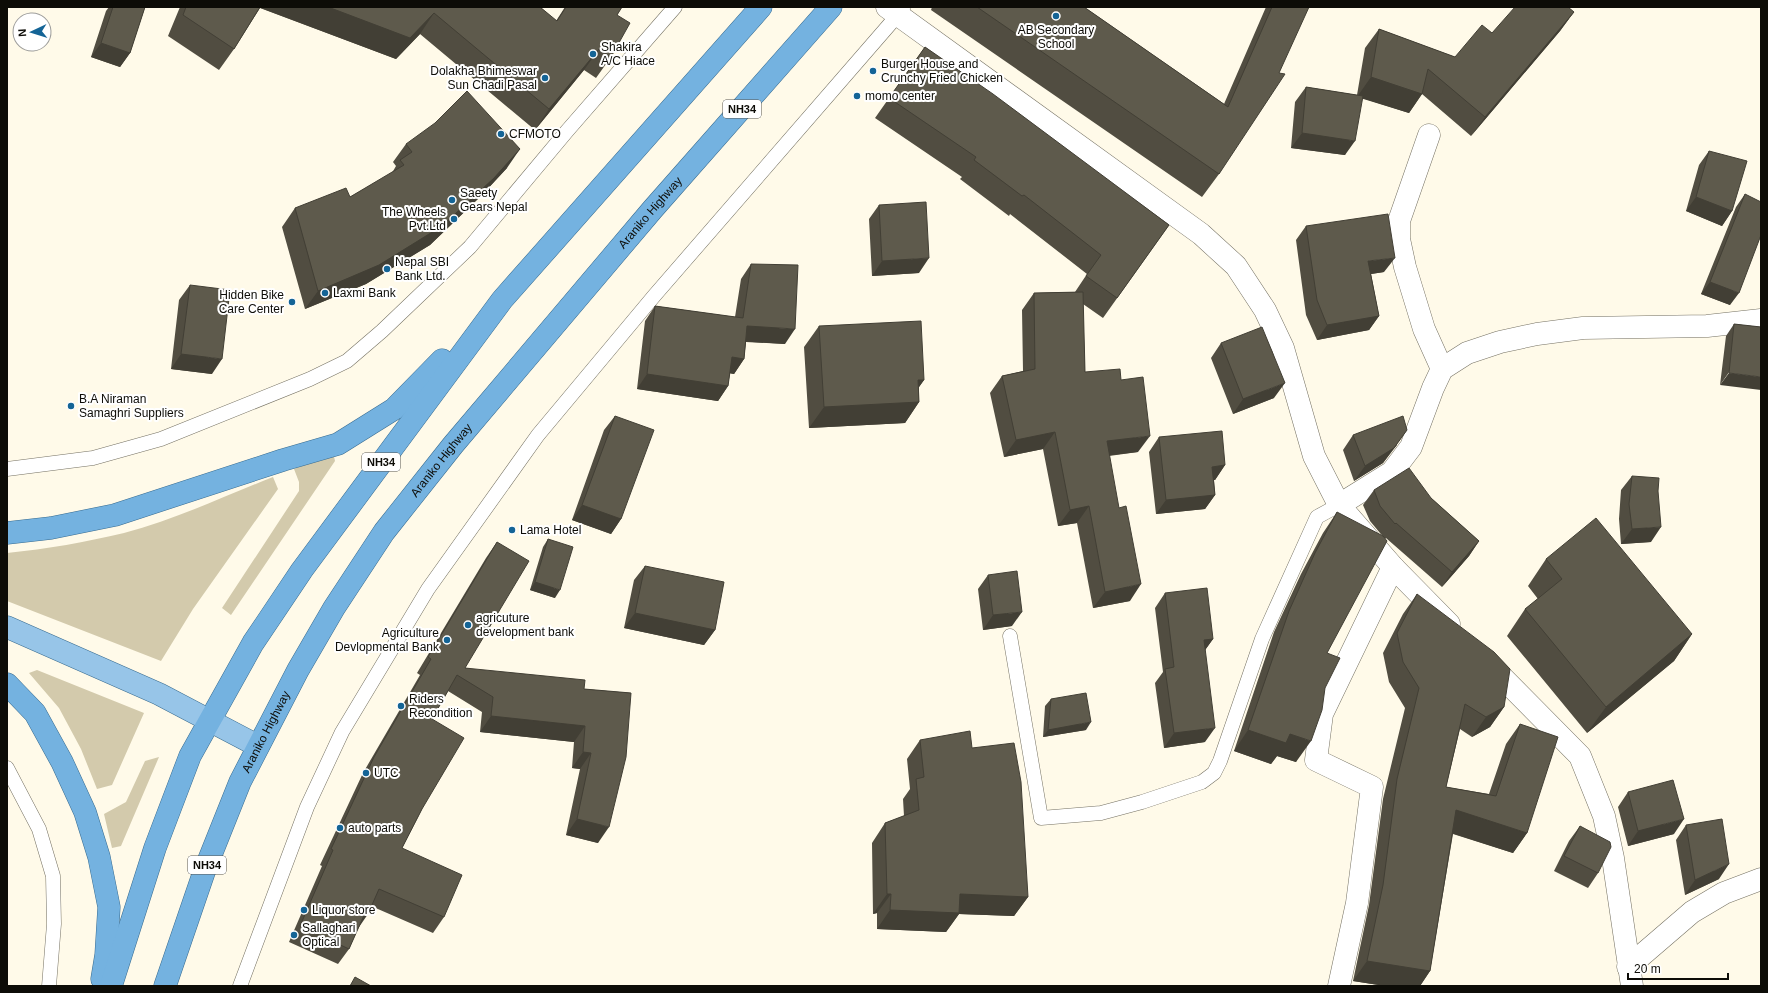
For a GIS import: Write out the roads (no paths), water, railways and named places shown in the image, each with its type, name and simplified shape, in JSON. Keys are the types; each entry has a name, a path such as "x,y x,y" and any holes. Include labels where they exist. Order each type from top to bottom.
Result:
{"highway":[{"name":"NH34","path":"111,986 154,848 190,756 253,642 302,570 502,300 761,7"},
{"name":"Araniko Highway","path":"164,986 204,872 240,782 298,670 334,608 384,532 453,445 652,210 832,7"},
{"path":"7,533 51,528 115,515 283,460 338,444 394,409 502,300"},
{"path":"7,684 35,713 62,762 85,812 94,842 109,907 106,955 101,986"}],"main road":[{"path":"7,627 159,694 258,746"}],"street":[{"path":"897,10 1201,234 1236,266 1266,310 1283,348 1314,456 1339,505 1393,567 1580,756 1604,816 1613,858 1630,976"},
{"path":"1429,135 1399,221 1399,239 1405,267 1424,329 1442,369"},
{"path":"1339,505 1392,472 1411,446 1433,388 1442,369 1466,353 1500,342 1537,334 1583,328 1707,326 1761,320"},
{"path":"1339,986 1357,903 1372,787 1316,760 1322,714 1393,567"},
{"path":"1630,976 1692,912 1724,893 1761,878"}],"lane":[{"path":"7,469 93,458 161,439 310,379 347,361 382,331 470,247 567,131 675,7"},
{"path":"240,986 307,807 342,732 428,589 538,436 654,296 897,10"},
{"path":"1010,636 1041,818 1101,813 1142,802 1202,782 1214,773 1220,761 1262,639 1317,517 1339,505"},
{"path":"7,768 40,829 53,876 54,924 49,986"}],"place":[{"name":"AB Secondary School","path":"1056,16"},
{"name":"Shakira A/C Hiace","path":"593,54"},
{"name":"Burger House and Crunchy Fried Chicken","path":"873,71"},
{"name":"Dolakha Bhimeswar Sun Chadi Pasal","path":"545,78"},
{"name":"momo center","path":"857,96"},
{"name":"CFMOTO","path":"501,134"},
{"name":"Saeety Gears Nepal","path":"452,200"},
{"name":"The Wheels Pvt.Ltd","path":"454,219"},
{"name":"Nepal SBI Bank Ltd.","path":"387,269"},
{"name":"Laxmi Bank","path":"325,293"},
{"name":"Hidden Bike Care Center","path":"292,302"},
{"name":"B.A Niraman Samaghri Suppliers","path":"71,406"},
{"name":"Lama Hotel","path":"512,530"},
{"name":"agricuture development bank","path":"468,625"},
{"name":"Agriculture Devlopmental Bank","path":"447,640"},
{"name":"Riders Recondition","path":"401,706"},
{"name":"UTC","path":"366,773"},
{"name":"auto parts","path":"340,828"},
{"name":"Liquor store","path":"304,910"},
{"name":"Sallaghari Optical","path":"294,935"}]}
